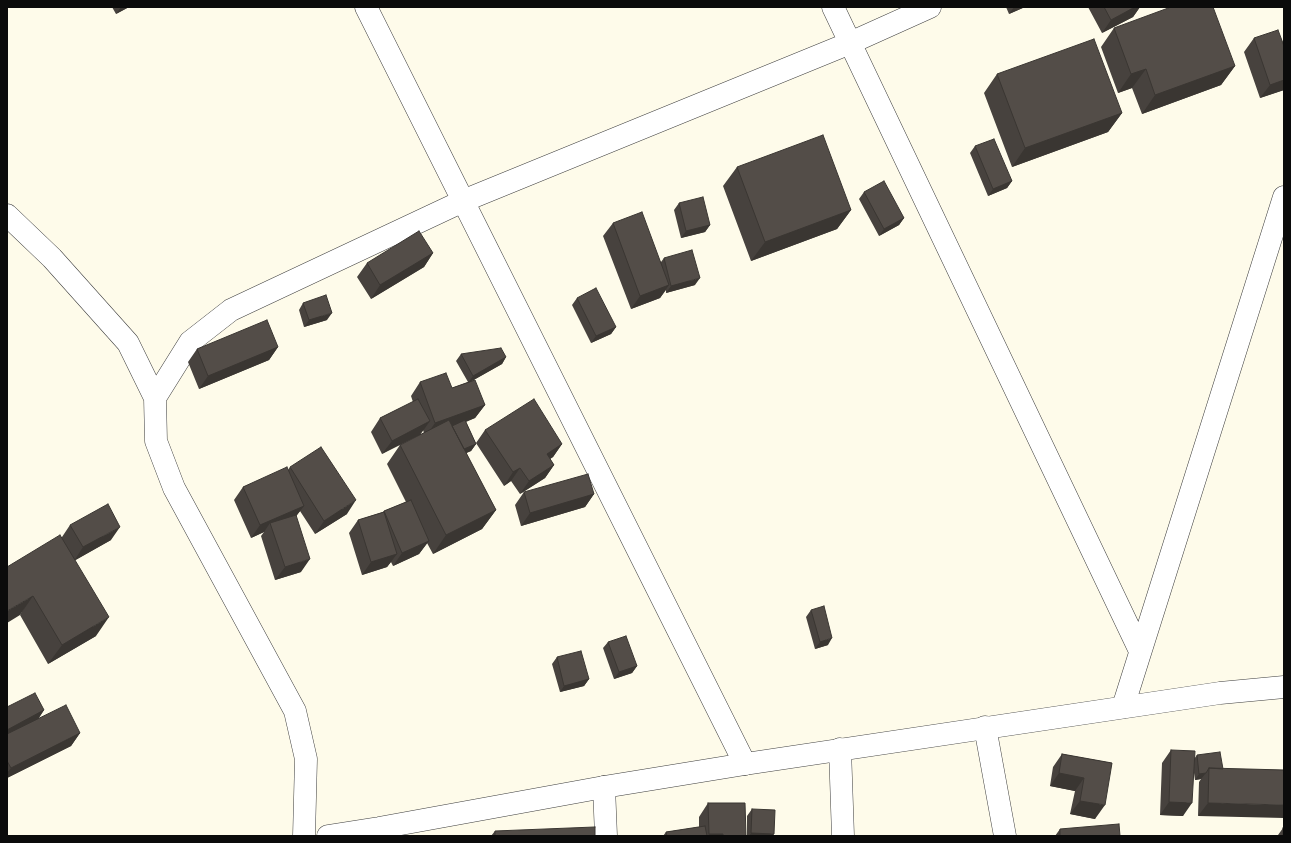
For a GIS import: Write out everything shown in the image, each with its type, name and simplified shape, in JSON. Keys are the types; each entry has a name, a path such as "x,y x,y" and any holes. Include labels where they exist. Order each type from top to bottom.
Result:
{"street":[{"path":"366,7 745,764"},
{"path":"833,7 1140,651"},
{"path":"155,398 190,342 231,310 463,201 850,42 930,7"},
{"path":"1123,707 1284,197"},
{"path":"7,215 52,258 128,343 155,398 156,442 174,488 295,711 306,759 304,836"},
{"path":"328,836 379,832 604,787 840,749 1220,693 1284,687"},
{"path":"986,727 1005,836"},
{"path":"840,749 843,836"},
{"path":"604,787 606,836"}],"building":[{"path":"1104,7 1135,7 1111,20"},
{"path":"1171,7 1213,7 1235,66 1155,95 1146,69 1131,74 1114,28"},
{"path":"1278,30 1284,46 1284,80 1270,85 1254,38"},
{"path":"1094,39 1122,113 1025,148 997,74"},
{"path":"823,135 851,210 765,242 737,167"},
{"path":"994,139 1012,181 993,189 975,146"},
{"path":"884,181 904,218 884,229 864,192"},
{"path":"703,197 710,225 686,231 679,203"},
{"path":"642,212 669,285 640,296 613,223"},
{"path":"419,231 433,253 380,285 367,263"},
{"path":"692,250 700,278 671,286 664,258"},
{"path":"596,288 616,327 596,336 577,298"},
{"path":"326,295 332,313 309,320 303,303"},
{"path":"267,320 278,347 208,376 197,349"},
{"path":"501,348 506,357 473,376 461,354"},
{"path":"446,373 452,388 475,380 485,405 435,423 420,382"},
{"path":"418,399 430,421 392,441 380,418"},
{"path":"534,399 562,444 547,454 554,465 529,481 520,468 513,472 485,430"},
{"path":"449,420 496,510 446,535 400,445"},
{"path":"465,420 476,444 464,449 452,426"},
{"path":"321,447 356,500 324,521 290,467"},
{"path":"287,467 304,506 260,525 243,487"},
{"path":"588,474 594,494 530,513 524,492"},
{"path":"411,500 429,541 402,553 384,511"},
{"path":"108,504 120,527 83,547 70,525"},
{"path":"384,512 397,554 371,562 358,520"},
{"path":"296,515 310,559 285,567 270,523"},
{"path":"60,535 109,617 62,645 33,596 7,611 7,567"},
{"path":"824,606 832,638 820,642 811,610"},
{"path":"626,636 637,666 619,672 608,642"},
{"path":"581,651 589,679 564,686 557,657"},
{"path":"35,693 44,710 7,730 7,707"},
{"path":"66,705 80,733 11,768 7,761 7,734"},
{"path":"1171,750 1195,751 1192,803 1169,802"},
{"path":"1220,752 1223,769 1209,768 1206,773 1199,774 1197,755"},
{"path":"1062,754 1112,763 1105,805 1080,801 1084,778 1059,773"},
{"path":"1209,768 1284,770 1284,805 1208,803"},
{"path":"708,803 745,803 746,836 723,836 723,834 709,834"},
{"path":"752,809 775,810 774,834 751,833"},
{"path":"1119,824 1120,836 1060,836 1060,829"},
{"path":"705,826 707,836 667,836 666,832"},
{"path":"595,827 595,836 495,836 495,831"}]}
